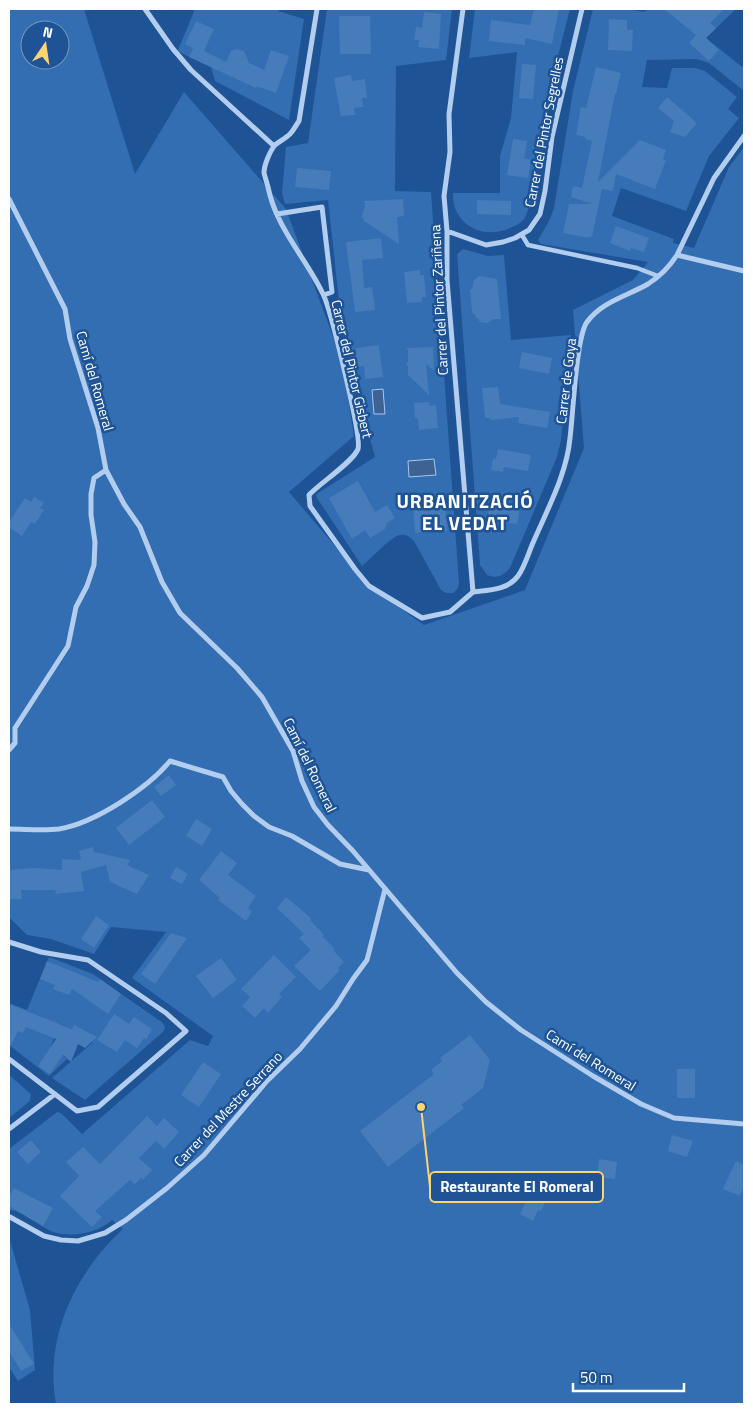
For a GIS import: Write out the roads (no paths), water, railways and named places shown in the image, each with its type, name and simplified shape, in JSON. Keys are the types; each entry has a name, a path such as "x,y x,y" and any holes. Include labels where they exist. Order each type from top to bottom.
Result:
{"street":[{"path":"145,9 173,49 191,70 274,146 292,132 299,121 317,9"},
{"name":"Carrer del Pintor Zariñena","path":"463,9 449,114 450,152 444,196 447,231 447,280 473,592"},
{"name":"Carrer del Pintor Segrelles","path":"447,231 486,245 503,242 529,230 540,214 552,137 582,9"},
{"name":"Carrer de Goya","path":"473,592 503,588 518,577 547,509 565,463 570,441 580,346 586,323 596,312 648,284 670,266 714,178 744,136"},
{"name":"Carrer del Pintor Gisbert","path":"274,146 268,157 264,172 270,200 291,243 324,295 342,361 358,436 358,449 350,459 313,490 309,496 310,506 355,569 370,586 422,618 450,612 473,592"},
{"name":"Camí del Romeral","path":"9,199 65,309 70,339 98,428 106,470 124,504 140,527 162,582 180,613 237,668 262,697 293,751 302,781 314,807 328,825 457,972 486,1002 521,1030 641,1104 674,1118 744,1124"},
{"name":"Carrer del Pintor Gisbert","path":"277,214 322,207 332,292 324,295"},
{"path":"522,234 528,245 637,268 658,276"},
{"path":"677,255 744,271"},
{"path":"9,750 15,743 15,728 68,646 76,607 87,586 94,565 95,542 91,515 91,494 94,478 106,470"},
{"path":"9,829 59,829 90,819 111,808 159,775 170,761 223,777 231,791 242,804 269,827 292,836 340,864 369,870"},
{"name":"Carrer del Mestre Serrano","path":"10,1217 44,1236 78,1241 105,1233 126,1220 167,1188 204,1155 267,1081 300,1049 336,1006 352,979 367,960 385,889"},
{"path":"9,942 41,952 88,960 166,1013 186,1031 98,1107 77,1112 9,1059"},
{"path":"9,1129 55,1094"}],"place":[{"name":"Restaurante El Romeral","path":"421,1107"}],"district":[{"name":"URBANITZACIÓ EL VEDAT","path":"465,512"}]}
